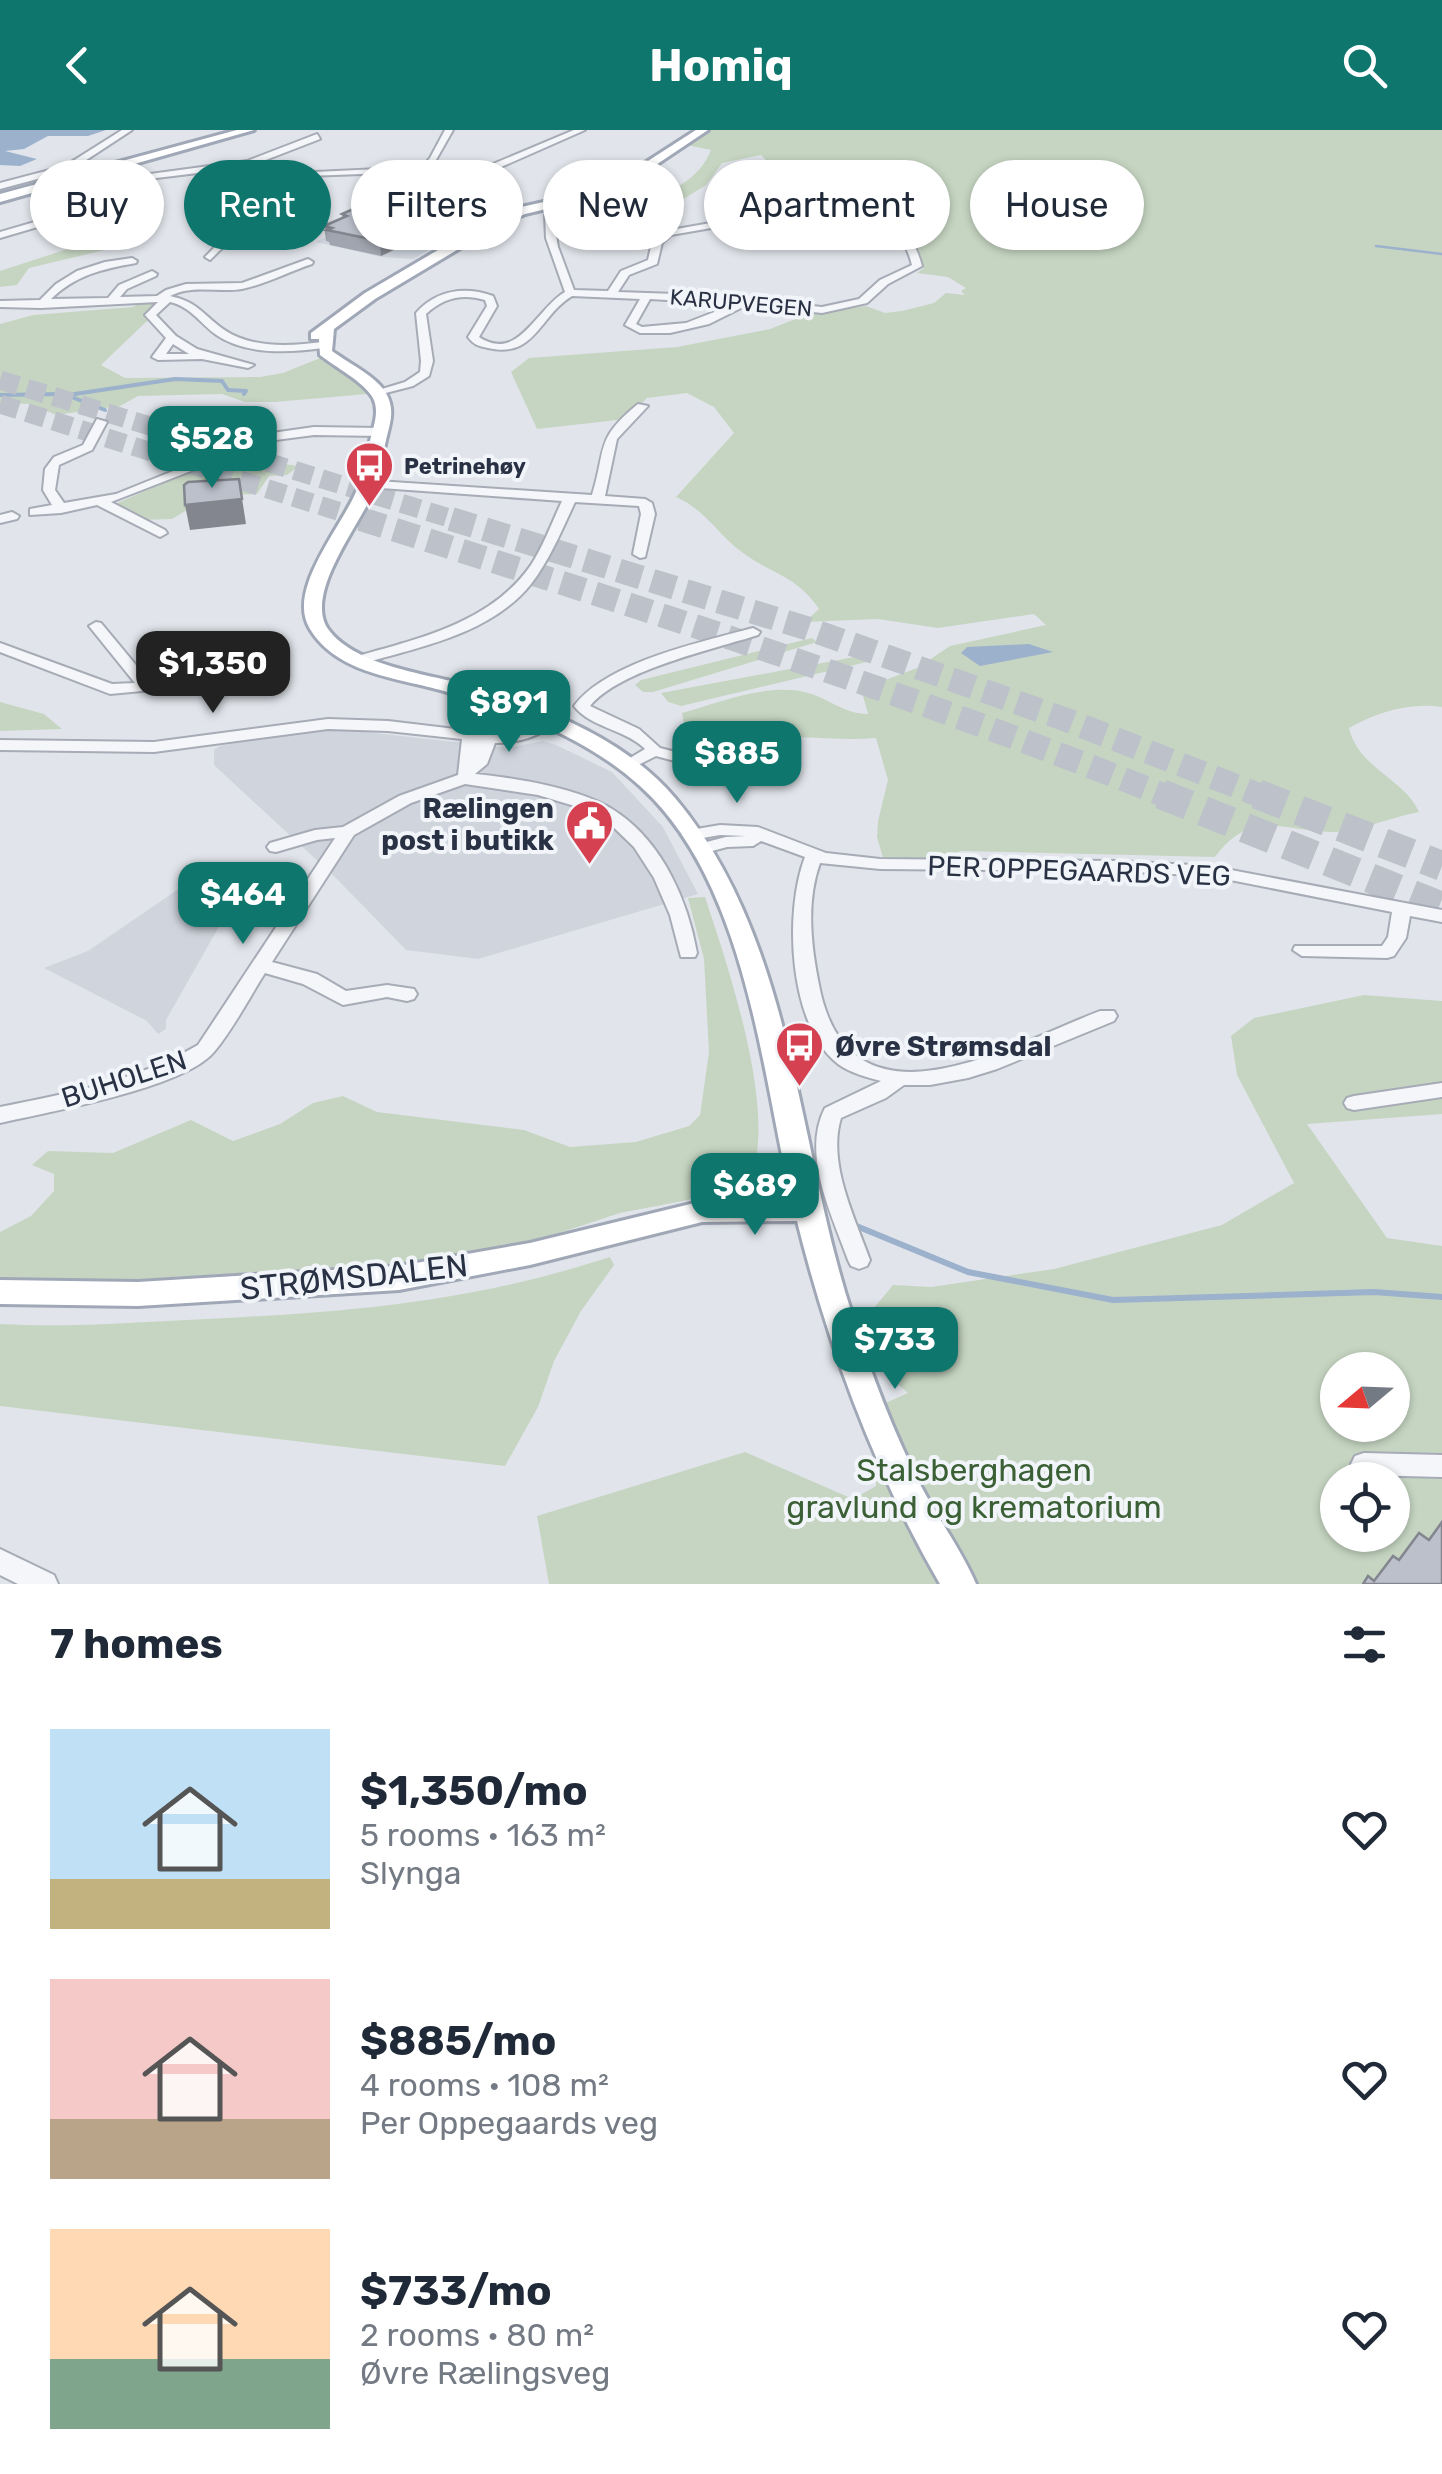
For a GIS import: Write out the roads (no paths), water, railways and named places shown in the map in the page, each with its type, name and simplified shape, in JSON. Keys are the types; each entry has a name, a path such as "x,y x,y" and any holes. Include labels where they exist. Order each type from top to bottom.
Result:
{"main road":[{"path":"0,198 249,130"},
{"path":"703,130 610,191 499,219 370,296 326,328 316,346 378,392 385,406 368,483 350,525 316,584 310,607 321,633 359,660 484,696 628,764 661,794 696,842 736,913 753,962 808,1210 837,1319 865,1400 906,1491 959,1584"},
{"name":"STRØMSDALEN","path":"0,1292 138,1294 399,1278 530,1254 702,1210 800,1176"},
{"name":"STRØMSDALEN","path":"702,1210 808,1210"}],"street":[{"path":"0,186 72,166 128,130"},
{"path":"431,160 449,130"},
{"path":"512,160 582,130"},
{"path":"667,130 678,130"},
{"path":"257,160 317,137"},
{"path":"0,235 72,214 134,179 184,172"},
{"path":"611,294 621,276 652,262 657,242 668,233 704,225"},
{"path":"210,257 217,250"},
{"path":"378,392 409,384 425,374 428,361 421,313 435,300 468,293 489,298 492,306 473,337 488,346 505,347 528,340 541,314 570,293 565,273 551,250"},
{"name":"KARUPVEGEN","path":"570,293 744,302 798,310 843,307 870,297 884,282 917,266 911,250"},
{"path":"41,306 52,290 76,274 132,260"},
{"path":"204,357 171,339 150,315 165,299 182,285 225,288 226,295 240,298 270,284 264,281 308,262"},
{"path":"112,300 123,287 152,274"},
{"path":"647,296 630,325 646,333 674,330 728,315 744,302"},
{"path":"0,304 41,306 165,299 193,305 228,337 270,345 316,346"},
{"path":"171,339 158,358 204,357 248,364"},
{"path":"598,501 606,477 604,451 609,438 619,424 642,406"},
{"path":"61,509 48,486 52,464 57,457 88,447 101,422"},
{"path":"35,512 101,502 266,438 314,430 380,432"},
{"path":"368,483 569,500 645,502 648,514 640,554"},
{"path":"359,660 441,636 494,608 539,564 569,500"},
{"path":"101,502 160,533"},
{"path":"96,626 145,686"},
{"path":"712,766 654,752 638,736 587,712 582,706 584,699 598,686 628,672 753,632"},
{"path":"0,648 110,688 169,684"},
{"path":"0,745 154,747 328,724 519,736 540,720"},
{"path":"467,774 479,764 480,736"},
{"path":"628,764 654,752"},
{"path":"467,774 565,798 612,816 644,851 680,911 688,953"},
{"name":"BUHOLEN","path":"0,1115 182,1066 205,1050 348,832 375,814 467,774"},
{"name":"BUHOLEN","path":"276,847 314,835 348,832"},
{"name":"PER OPPEGAARDS VEG","path":"696,842 774,842 814,856 910,866 1185,869 1262,879 1442,916"},
{"path":"814,856 808,871 802,939 816,1020 839,1055 857,1067 919,1082 974,1070 1107,1016"},
{"path":"1302,950 1387,952 1397,938 1402,908"},
{"path":"261,965 310,979 343,998 386,991 407,994"},
{"path":"858,1260 831,1169 825,1125 832,1113 879,1093 898,1080"},
{"path":"1354,1104 1442,1090"},
{"path":"1410,1465 1442,1466"},
{"path":"0,1561 45,1584"}],"water":[{"path":"0,130 106,130 88,136 48,136 24,149 5,151 37,159 20,166 0,165"},
{"path":"1029,644 1053,652 980,666 961,653 967,647"}],"waterway":[{"path":"1376,246 1442,254"},
{"path":"68,395 175,379 222,381 228,390 246,391 244,394"},
{"path":"0,395 64,394 105,410"},
{"path":"854,1225 968,1272 1113,1300 1374,1292 1442,1297"}],"tunnel":[{"path":"0,380 459,521"},
{"path":"0,404 369,521"},
{"path":"361,519 868,685 1168,797"},
{"path":"451,519 806,628 1064,719 1264,797"},
{"path":"1161,794 1442,907"},
{"path":"1257,794 1442,866"}],"place":[{"name":"Petrinehøy","path":"369,508"},
{"name":"Rælingen post i butikk","path":"589,866"},
{"name":"Øvre Strømsdal","path":"800,1088"}],"park label":[{"name":"Stalsberghagen gravlund og krematorium","path":"974,1488"}]}
